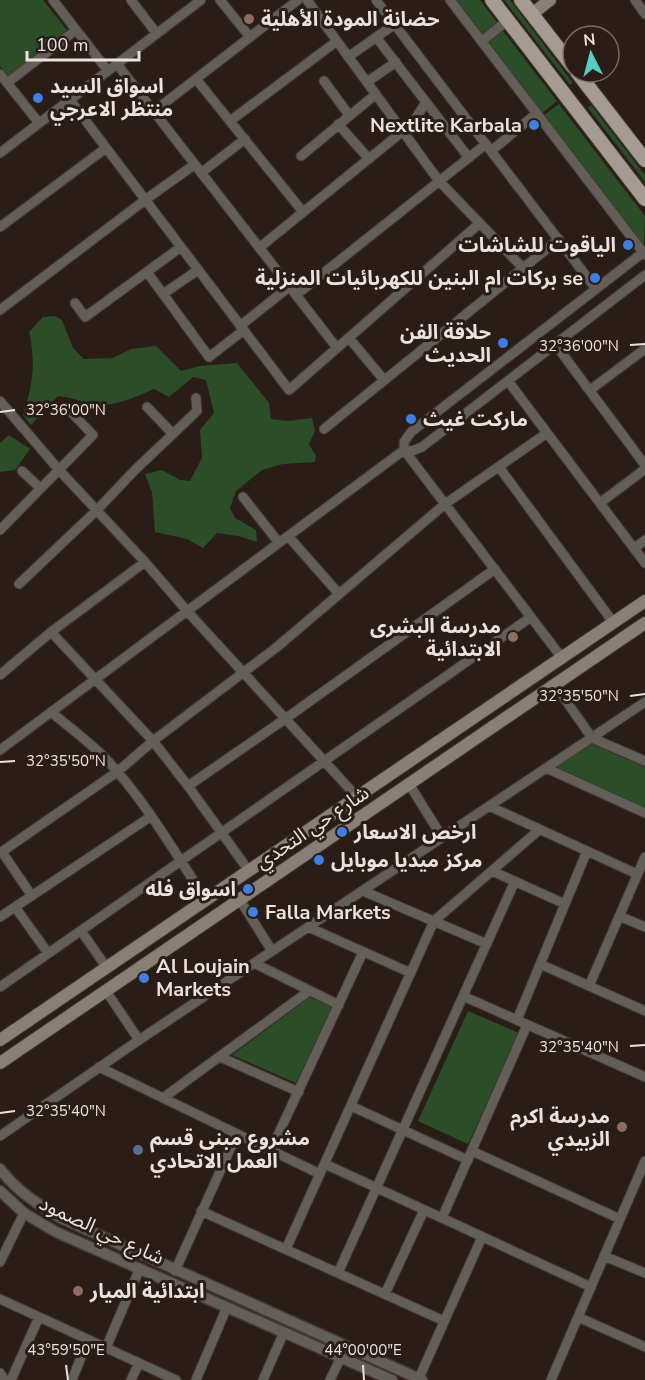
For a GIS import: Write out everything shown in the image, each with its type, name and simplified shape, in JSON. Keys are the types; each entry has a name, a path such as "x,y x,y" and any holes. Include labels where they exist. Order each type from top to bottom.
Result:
{"main road":[{"path":"492,0 645,199"},
{"path":"522,0 561,51"},
{"path":"532,14 550,0"},
{"path":"562,92 574,90 579,84"},
{"path":"586,84 645,160"},
{"path":"575,108 581,95 593,93"},
{"name":"شارع حي التحدي","path":"0,1040 645,601"},
{"name":"شارع حي التحدي","path":"0,1064 645,624"},
{"path":"598,632 596,640 599,645 606,648 611,647"},
{"path":"576,648 584,646 588,648 591,656 588,663"},
{"path":"498,701 497,709 500,714 510,715"},
{"path":"467,721 475,722 478,726 479,733 476,738"}],"street":[{"path":"53,0 108,71"},
{"path":"131,0 157,34"},
{"path":"0,153 201,0"},
{"path":"220,0 250,37"},
{"path":"153,112 298,0"},
{"path":"307,0 439,181 522,268"},
{"path":"391,0 379,4 596,289"},
{"path":"450,0 644,253 411,432 404,442 404,450 561,658"},
{"path":"635,0 645,14"},
{"path":"482,41 508,20"},
{"path":"348,57 394,24"},
{"path":"7,83 76,30"},
{"path":"376,37 469,158"},
{"path":"230,121 337,41"},
{"path":"367,82 396,62"},
{"path":"117,64 337,348"},
{"path":"0,74 39,123"},
{"path":"196,79 303,212"},
{"path":"324,81 349,115"},
{"path":"301,156 376,94"},
{"path":"70,100 289,390 480,223"},
{"path":"259,248 403,131 414,121 426,102"},
{"path":"296,295 469,158 489,147 537,113"},
{"path":"338,124 369,159"},
{"path":"201,173 245,139"},
{"path":"0,227 106,148"},
{"path":"0,310 194,165"},
{"path":"324,429 559,239"},
{"path":"75,303 84,317 181,247"},
{"path":"163,294 198,270"},
{"path":"147,272 209,357 289,287"},
{"path":"0,750 404,450 412,451 422,447 645,275"},
{"path":"349,338 384,380"},
{"path":"555,344 645,467 600,503"},
{"path":"590,390 645,350"},
{"path":"508,381 645,563"},
{"path":"19,584 197,411 196,398"},
{"path":"0,401 59,470 357,797"},
{"path":"147,407 173,434"},
{"path":"0,530 93,435 70,411"},
{"path":"32,896 1,852 117,772 153,741 277,647 445,504 547,433"},
{"path":"499,467 614,622"},
{"path":"22,471 40,488"},
{"path":"243,497 279,543"},
{"path":"288,536 339,594"},
{"path":"635,548 645,540"},
{"path":"0,675 51,632 145,562"},
{"path":"188,786 495,569"},
{"path":"0,987 531,617"},
{"path":"51,632 153,741 249,871"},
{"path":"555,684 592,738 645,761"},
{"path":"0,1136 139,1040 645,702"},
{"path":"51,712 97,750 117,772 206,900"},
{"path":"546,768 645,813"},
{"path":"410,784 442,837"},
{"path":"489,806 638,874"},
{"path":"0,917 150,817"},
{"path":"286,1249 434,921 539,830"},
{"path":"517,1020 586,851"},
{"path":"589,986 645,857"},
{"path":"492,871 565,904"},
{"path":"338,1273 515,881"},
{"path":"363,891 487,944"},
{"path":"240,900 272,951"},
{"path":"15,907 48,954"},
{"path":"619,916 645,927"},
{"path":"308,927 411,973"},
{"path":"81,931 106,968"},
{"path":"272,1150 363,952"},
{"path":"254,963 339,1005"},
{"path":"540,964 589,986 644,1006"},
{"path":"106,991 139,1040"},
{"path":"163,1098 309,991"},
{"path":"463,996 645,1077"},
{"path":"442,1218 527,1025"},
{"path":"220,1057 299,1092"},
{"path":"99,1067 320,1174"},
{"path":"351,1106 403,1130 620,1219"},
{"path":"180,1286 185,1282 180,1273 201,1211 237,1134"},
{"path":"551,1380 645,1161"},
{"path":"325,1164 591,1287"},
{"path":"0,1169 20,1190 55,1215 420,1379 482,1237"},
{"name":"شارع حي الصمود","path":"0,1191 24,1213 56,1232 392,1380"},
{"path":"385,1294 424,1210"},
{"path":"201,1211 444,1321"},
{"path":"0,1263 24,1213"},
{"path":"604,1256 645,1273"},
{"path":"106,1348 140,1268"},
{"path":"199,1294 199,1289 205,1284"},
{"path":"0,1299 176,1380"},
{"path":"196,1380 227,1307"},
{"path":"11,1380 39,1317"},
{"path":"578,1317 645,1347"},
{"path":"263,1380 284,1332"},
{"path":"72,1380 88,1340"},
{"path":"330,1380 341,1357"},
{"path":"131,1380 139,1363"},
{"path":"0,1373 5,1380"}],"green space":[{"path":"0,0 43,0 67,30 8,76 0,66"},
{"path":"455,0 480,0 499,25 484,37"},
{"path":"504,0 510,0 561,67 561,73"},
{"path":"501,28 557,101 542,113 486,40"},
{"path":"559,104 645,216 644,246 544,115"},
{"path":"591,105 645,175 645,182 588,108"},
{"path":"55,316 62,320 73,348 84,359 113,358 131,349 156,346 181,371 200,366 237,363 269,403 271,419 288,421 312,418 315,431 309,444 316,456 315,462 283,464 262,470 236,491 230,508 235,518 256,530 257,542 217,533 203,548 187,539 155,532 152,492 145,474 162,470 180,480 190,481 202,458 200,430 214,413 206,380 193,377 169,397 154,389 131,399 106,405 90,404 58,396 31,425 23,415 32,374 29,332 43,317"},
{"path":"9,435 30,449 15,470 0,472 0,443"},
{"path":"592,744 645,767 645,808 556,767"},
{"path":"310,997 332,1007 296,1083 232,1055"},
{"path":"468,1011 519,1033 468,1144 418,1121"}],"place":[{"name":"حضانة المودة الأهلية","path":"249,19"},
{"name":"اسواق السيد منتظر الاعرجي","path":"38,98"},
{"name":"Nextlite Karbala","path":"534,125"},
{"name":"الياقوت للشاشات","path":"628,245"},
{"name":"بركات ام البنين للكهربائيات المنزلية se","path":"595,278"},
{"name":"حلاقة الفن الحديث","path":"503,343"},
{"name":"ماركت غيث","path":"411,419"},
{"name":"مدرسة البشرى الابتدائية","path":"513,637"},
{"name":"ارخص الاسعار","path":"342,832"},
{"name":"مركز ميديا موبايل","path":"319,860"},
{"name":"اسواق فله","path":"248,889"},
{"name":"Falla Markets","path":"253,912"},
{"name":"Al Loujain Markets","path":"144,978"},
{"name":"مدرسة اكرم الزبيدي","path":"622,1127"},
{"name":"مشروع مبنى قسم العمل الاتحادي","path":"138,1150"},
{"name":"ابتدائية الميار","path":"78,1291"}]}
